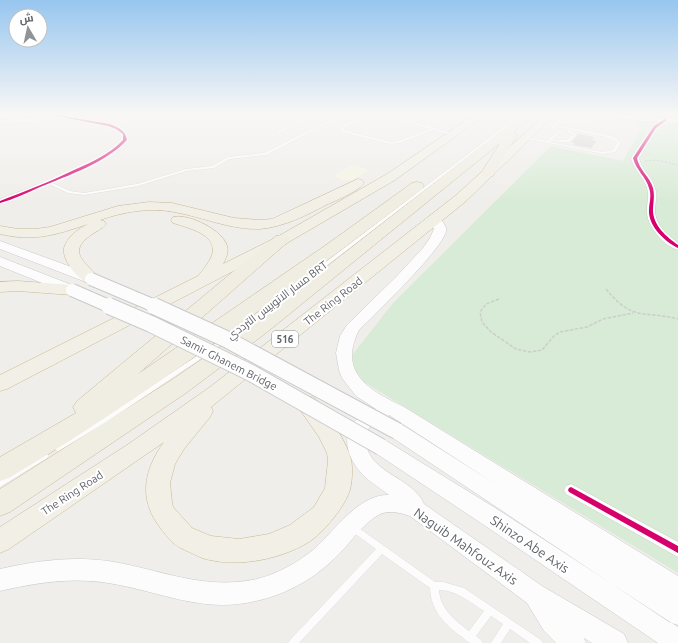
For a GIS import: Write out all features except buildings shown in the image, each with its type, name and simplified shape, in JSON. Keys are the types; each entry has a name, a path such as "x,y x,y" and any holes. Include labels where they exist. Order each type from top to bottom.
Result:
{"highway":[{"path":"0,384 282,240 339,208 414,162 440,143"},
{"path":"0,470 54,439 161,370 332,249 509,143"},
{"name":"516","path":"0,504 178,387 514,143"},
{"name":"The Ring Road","path":"0,541 135,452 217,392 435,220 460,199 520,143"},
{"path":"0,230 24,233 48,232 72,226 108,212 147,206 171,207 240,224 272,223 278,222 333,197 382,168 396,164 414,162"},
{"path":"91,279 72,256 75,241 83,233 94,226 108,221 130,216 160,215 200,227 215,236 221,250 216,265 201,282"},
{"path":"54,439 61,429 78,412 282,240"},
{"path":"0,287 18,286 72,290"},
{"path":"0,376 26,371"},
{"path":"217,392 175,445 163,465 158,487 162,509 174,528 195,543 209,548 239,551 270,546 285,541 310,526 330,506 340,483 340,466 337,450 332,440 307,404"}],"main road":[{"path":"398,421 356,386 347,370 344,348 348,334 352,328 407,273 439,234 440,227 435,220"},
{"path":"0,244 91,279"},
{"path":"0,261 72,290"},
{"name":"Samir Ghanem Bridge","path":"91,279 178,316 398,421"},
{"name":"Samir Ghanem Bridge","path":"72,290 199,347 307,404 381,447"},
{"path":"417,510 402,493 367,467 360,457 356,443 358,429 368,419 383,413 398,421 678,589"},
{"name":"Shinzo Abe Axis","path":"398,421 678,613"},
{"name":"Shinzo Abe Axis","path":"381,447 492,518 678,642"},
{"name":"Naguib Mahfouz Axis","path":"0,580 52,570 91,570 110,573 188,592 210,595 239,594 271,586 299,573 323,555 367,510 380,504 403,504 417,510 534,594 615,643"},
{"path":"534,594 553,622 573,643"}],"street":[{"path":"0,202 49,182 104,156 119,147 122,143"},
{"path":"644,143 635,158 636,163 651,187 651,211 653,220 666,237 678,247"},
{"path":"571,490 678,550"}],"lane":[{"path":"49,182 73,193 97,193 150,183 191,169 213,167 228,158 265,154 287,143"},
{"name":"مسار الاتوبيس الترددي BRT","path":"0,484 103,420 237,332 513,143"},
{"path":"581,143 605,153 614,151 619,143"},
{"path":"351,526 434,586 452,588 461,591 538,643"},
{"path":"293,643 381,549"},
{"path":"434,586 434,595 440,612 478,643"},
{"path":"470,637 490,610"},
{"path":"496,643 509,623"}],"path":[{"path":"636,163 657,160 678,165"},
{"path":"606,289 619,305 633,313"},
{"path":"499,299 486,304 480,312 482,322 491,332 516,349 530,352 542,350 554,336 560,332 586,327 604,318 633,313 666,315 678,319"}],"shaded area":[{"path":"351,165 369,170 352,181 346,179 344,181 334,176"}],"green space":[{"path":"633,143 678,143 678,573 364,382 351,365 353,354 393,303 551,146 623,161"}],"cycle path":[{"path":"0,202 87,166 104,157 122,143"},
{"path":"645,143 635,158 639,169 652,191 651,216 656,226 664,236 678,247"},
{"path":"571,490 678,550"}]}
